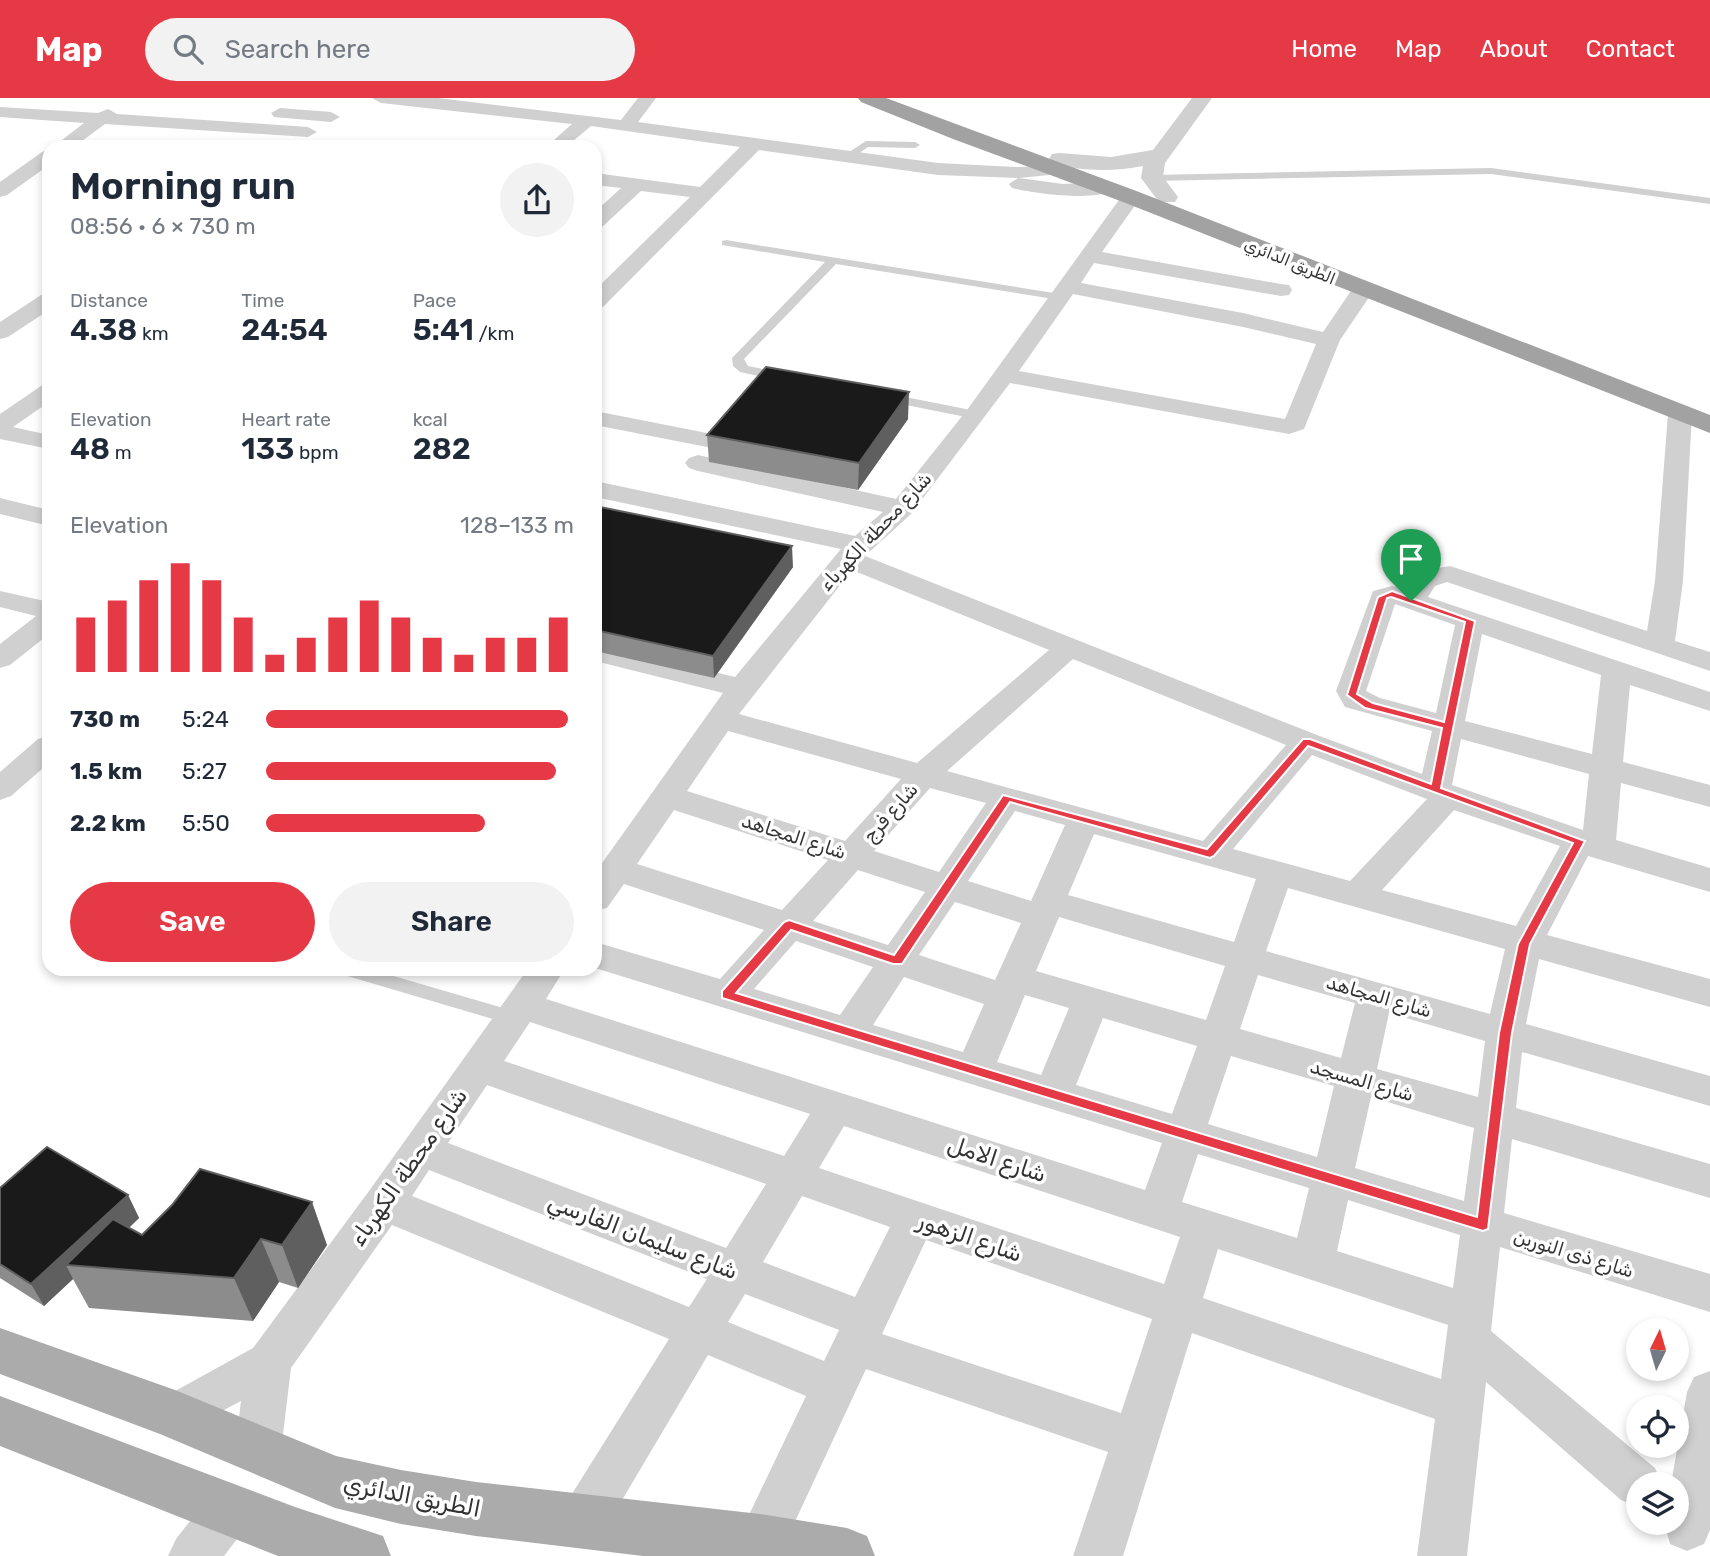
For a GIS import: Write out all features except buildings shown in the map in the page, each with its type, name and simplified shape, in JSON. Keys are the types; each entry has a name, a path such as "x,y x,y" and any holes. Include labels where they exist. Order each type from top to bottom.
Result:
{"highway":[{"name":"الطريق الدائري","path":"868,98 1056,164 1159,188 1567,360 1680,414 1710,425"},
{"name":"الطريق الدائري","path":"905,98 1104,188 1363,290 1567,360 1710,405"}],"main road":[{"name":"الطريق الدائري","path":"0,1350 175,1415 335,1482 401,1497 582,1522 760,1542 847,1556"},
{"path":"2,1424 295,1535 363,1556"}],"street":[{"path":"0,125 9,113 41,98"},
{"path":"54,98 331,117"},
{"path":"382,98 588,120 938,169 1015,173 1056,164 1115,164 1146,160 1161,154"},
{"path":"626,125 647,98"},
{"path":"1159,188 1154,163 1202,98"},
{"path":"72,140 124,103"},
{"path":"296,140 349,104"},
{"path":"9,113 308,132"},
{"path":"564,140 588,120"},
{"path":"81,133 184,140"},
{"path":"602,295 755,143"},
{"path":"0,191 42,161"},
{"path":"938,169 979,179 1050,188 1104,188"},
{"path":"602,180 705,193"},
{"path":"602,216 637,184"},
{"name":"شارع محطة الكهرباء","path":"602,889 742,688 853,551 902,508 975,415 1131,197"},
{"path":"1089,256 1281,290"},
{"path":"1004,375 1289,427 1295,424 1329,341 1363,290"},
{"path":"1063,292 1242,320 1329,341"},
{"path":"0,311 39,314"},
{"path":"0,332 39,314"},
{"path":"0,425 42,396"},
{"path":"1660,645 1669,581 1680,414"},
{"path":"602,419 725,433 663,504"},
{"path":"0,432 42,441"},
{"path":"698,463 902,508"},
{"path":"602,491 853,551 1071,646 1306,742 1588,844 1710,880"},
{"path":"0,506 42,516"},
{"path":"1411,601 1424,578 1432,574 1450,574 1710,662"},
{"path":"1710,702 1392,594 1383,597 1352,695 1369,705 1710,796"},
{"path":"0,599 42,609"},
{"path":"1357,895 1442,792 1448,726 1470,621"},
{"path":"0,659 42,626"},
{"name":"شارع فرج","path":"727,995 924,775 1071,646"},
{"path":"602,654 742,688"},
{"path":"1442,1556 1505,1033 1524,944 1588,844 1604,768 1616,670"},
{"path":"721,719 1276,872 1524,944 1710,993"},
{"path":"1210,854 1306,742"},
{"path":"0,789 42,752"},
{"name":"شارع المجاهد","path":"667,796 947,886 1246,958 1710,1091"},
{"path":"848,1032 1007,798"},
{"path":"974,1070 1083,819"},
{"name":"شارع المسجد","path":"616,869 897,961 1010,988 1091,1000 1710,1181"},
{"path":"1158,1211 1276,872"},
{"name":"شارع ذى النورين","path":"602,957 1710,1293"},
{"name":"شارع محطة الكهرباء","path":"175,1415 269,1362 384,1203 542,976"},
{"path":"1313,1261 1374,995"},
{"path":"1053,1094 1091,1000"},
{"name":"شارع الامل","path":"517,1012 835,1107 1313,1261 1471,1327"},
{"name":"شارع الزهور","path":"478,1067 1462,1407"},
{"path":"582,1522 835,1107"},
{"name":"شارع سليمان الفارسي","path":"421,1150 736,1271 860,1333 1135,1440"},
{"path":"384,1203 834,1386"},
{"path":"760,1542 915,1218"},
{"path":"1098,1556 1204,1226"},
{"path":"1471,1327 1626,1473"},
{"name":"شارع محطة الكهرباء","path":"258,1451 269,1362"},
{"path":"1691,1530 1710,1392"},
{"path":"193,1556 230,1509"}],"lane":[{"path":"849,156 866,144 915,145"},
{"path":"1159,188 1491,171 1710,201"},
{"path":"726,243 833,261 1063,292"},
{"path":"791,379 744,369 739,366 738,358 833,261"},
{"path":"871,394 975,415"},
{"path":"375,976 517,1012"}],"route":[{"path":"1411,601 1392,594 1383,597 1351,691 1352,695 1356,700 1369,705 1448,726 1435,790 1579,841 1524,944 1505,1033 1483,1225 727,995 789,925 897,961 1007,798 1210,854 1306,742 1435,790 1470,621 1411,601"}]}
